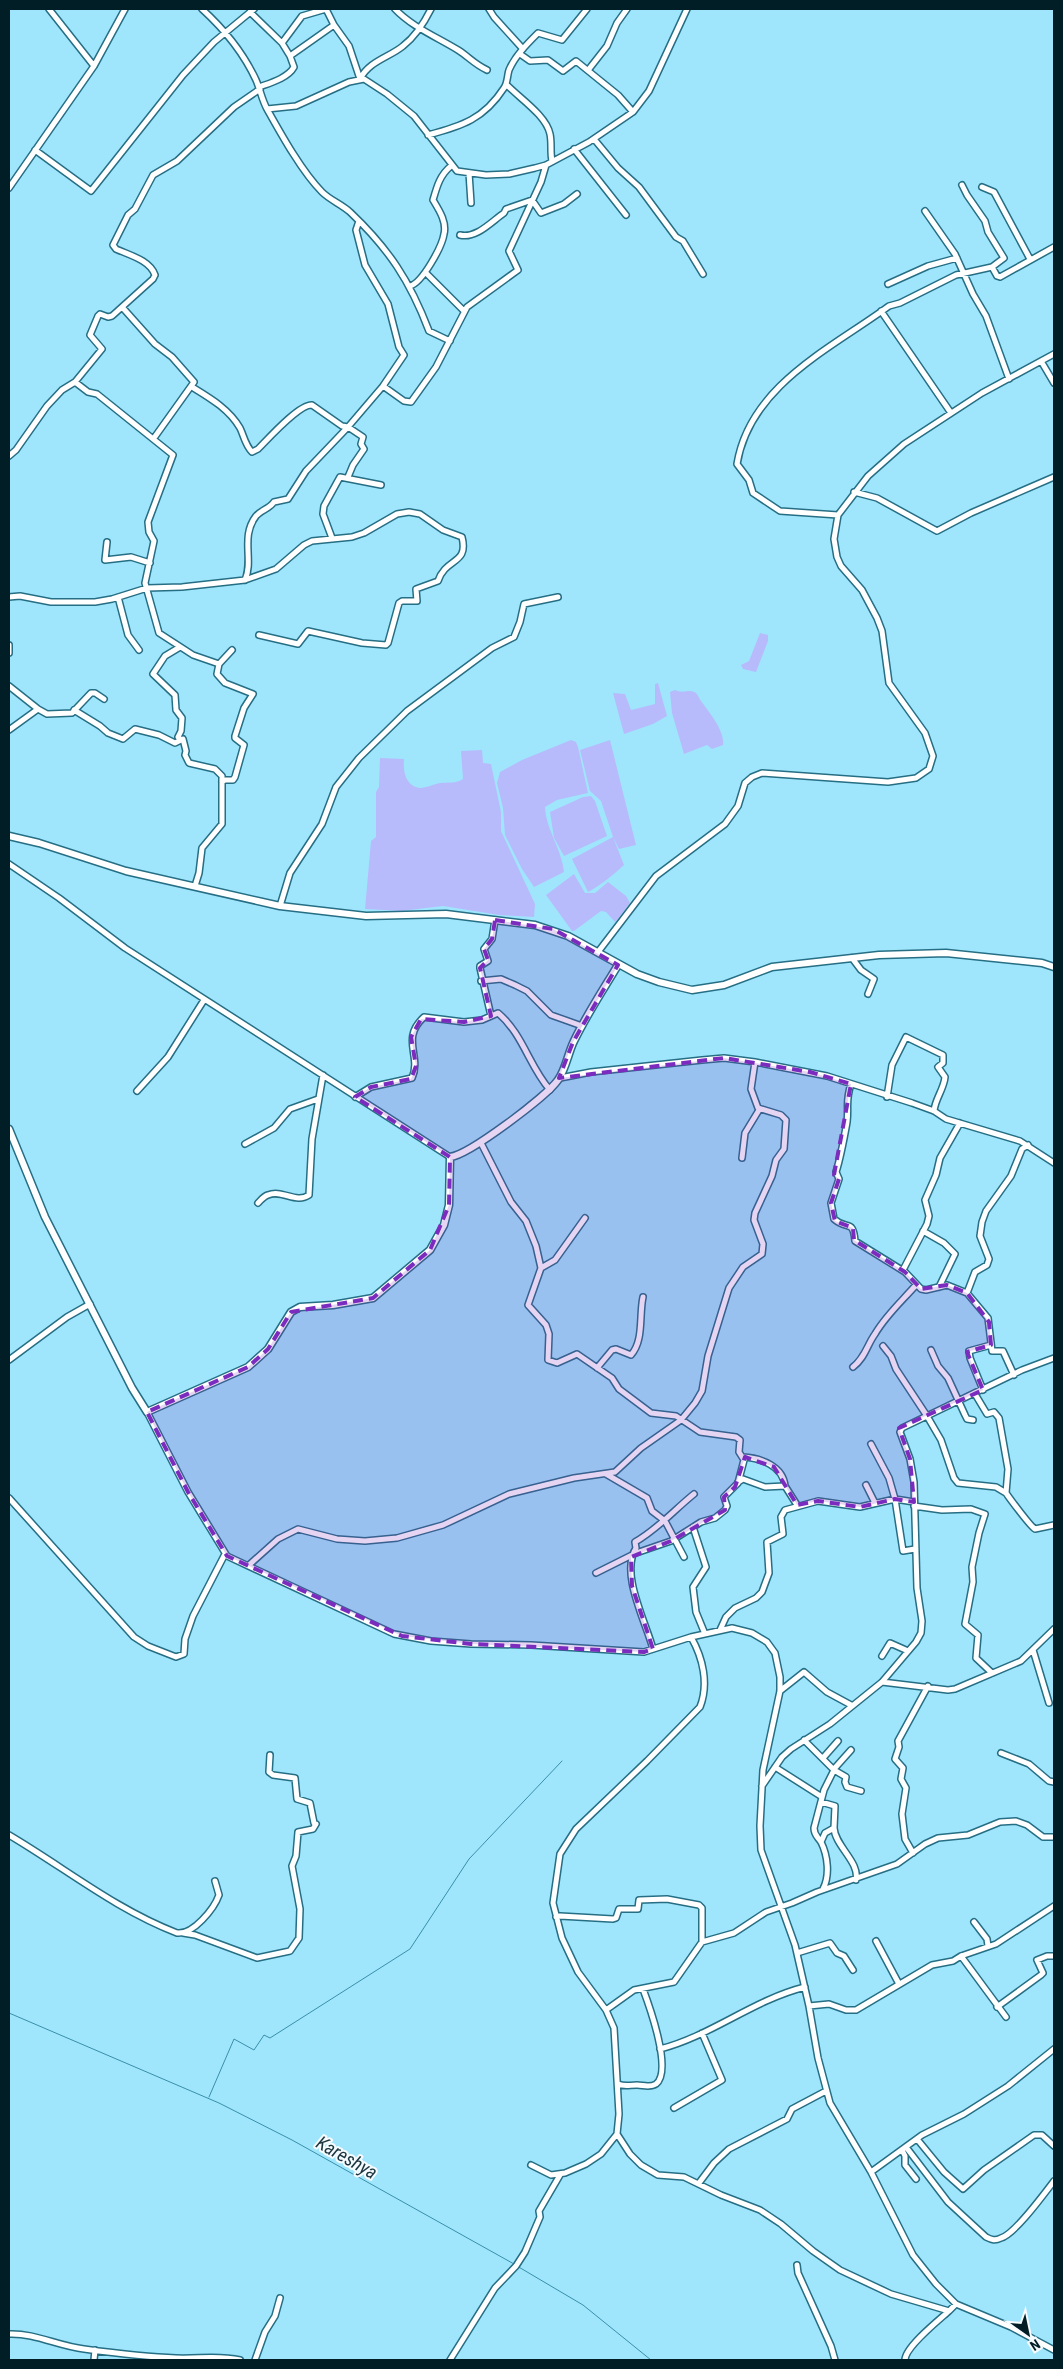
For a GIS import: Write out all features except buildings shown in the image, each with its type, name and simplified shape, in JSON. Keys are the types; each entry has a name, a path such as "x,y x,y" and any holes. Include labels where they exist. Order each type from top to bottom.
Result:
{"street":[{"path":"49,9 94,66"},
{"path":"9,188 94,66 125,9"},
{"path":"202,9 226,32 250,67 260,88 266,109 285,141 322,192 347,210 384,248 410,286 429,331 450,341"},
{"path":"282,43 304,15 326,9 334,25 349,46 360,79 375,86 414,116 451,166 457,170 469,173 509,174 552,162 594,139 633,112 650,91 687,9"},
{"path":"395,9 420,28 465,55 474,65 487,70"},
{"path":"266,109 296,106 360,79 376,62 402,48 420,28 431,9"},
{"path":"489,9 530,61 548,60 563,72 576,60 633,112"},
{"path":"428,135 463,125 484,114 506,84 509,70 521,51 538,34 562,40 587,9"},
{"path":"589,70 607,46 627,9"},
{"path":"9,456 16,450 54,398 74,382 102,349 90,335 98,316 103,314 110,317 146,286 155,275 148,263 114,248 114,243 128,215 135,208 153,174 177,161 234,108 260,88 292,71 294,66 282,43 252,10 226,32 183,75 91,191 35,150"},
{"path":"290,56 334,25"},
{"path":"506,84 537,113 550,132 549,148 552,162"},
{"path":"594,139 618,168 639,187 672,231 683,241 703,274"},
{"path":"574,150 626,215"},
{"path":"383,386 404,401 411,402 436,368 464,311 483,294 518,270 509,251 524,222 546,165"},
{"path":"410,286 426,273 444,235 442,217 433,200 438,182 444,172 451,166"},
{"path":"469,173 471,203"},
{"path":"838,515 780,511 764,501 753,493 749,480 737,464 740,450 747,433 764,406 798,370 894,303 900,303 942,281 963,273 992,267 1004,258 988,232 985,221 962,185"},
{"path":"982,187 994,192 998,197 1030,259"},
{"path":"532,200 541,213 564,204 577,194"},
{"path":"460,234 467,236 474,234 504,213 506,209 532,200"},
{"path":"925,210 957,258 973,294 986,316 1009,379"},
{"path":"245,580 248,573 246,548 248,534 257,514 270,507 274,502 288,499 306,471 348,427 383,386 404,355 398,344 388,304 365,264 356,230 359,221"},
{"path":"992,267 997,276 1000,277 1054,246"},
{"path":"888,284 928,266 957,258"},
{"path":"426,273 464,311"},
{"path":"122,307 155,344 172,357 193,378 192,387 154,438"},
{"path":"881,311 952,413"},
{"path":"598,952 656,876 726,824 738,806 745,783 752,777 762,774 781,774 866,782 888,782 916,778 926,772 932,765 932,748 925,733 889,682 882,631 877,618 862,590 847,574 837,557 834,540 838,515 854,492 891,454 952,413 1054,354"},
{"path":"1041,361 1054,383"},
{"path":"74,382 88,392 97,394 154,438 173,456 148,522 149,532 154,541 145,583 146,588 159,632 194,655 219,664"},
{"path":"192,387 228,412 240,427 246,445 252,452 258,449 294,414 308,405 312,405 342,426 348,427 363,437 361,444 364,449 353,465 348,478"},
{"path":"332,538 323,514 324,506 340,477 381,485"},
{"path":"854,492 877,498 937,531 971,513 1054,477"},
{"path":"9,597 80,603 118,597 146,588 182,587 245,580 276,569 304,545 312,541 364,533 397,514 409,512 420,514 443,530 462,536 465,551 443,570 438,581 416,590 417,601 400,601 386,645 362,643 308,631 298,644 259,635"},
{"path":"107,542 105,560 131,557 150,563"},
{"path":"118,597 128,636 139,650"},
{"path":"280,906 290,873 322,824 336,786 359,758 407,711 492,648 514,637 524,604 558,597"},
{"path":"9,645 9,653"},
{"path":"180,647 165,656 153,674 175,695 176,710 182,718 181,731 178,738 183,739 185,755 189,763 215,770 222,776 222,824 202,848 195,886"},
{"path":"222,783 225,780 233,780 237,771 244,745 235,736 244,708 253,694 225,683 217,674 219,664 232,650"},
{"path":"9,686 30,700 38,709 52,714 68,714 76,710 91,693 104,699"},
{"path":"9,730 38,709"},
{"path":"74,710 115,736 125,739 130,731 135,729 159,735 175,743 181,740"},
{"path":"9,836 39,843 96,863 280,906 366,916 446,914 553,929 598,952 618,965 659,982 692,990 724,985 772,967 852,958 946,953 1042,963 1054,966"},
{"path":"9,864 59,898 125,948 450,1157"},
{"path":"491,1016 486,991 481,981 480,966 488,960 484,949 492,939 495,920"},
{"path":"852,958 861,970 874,981 868,994"},
{"path":"450,1157 470,1150 481,1143 550,1090 560,1078 573,1042 618,965"},
{"path":"481,981 501,979 515,985 527,991 551,1015 582,1026"},
{"path":"137,1091 168,1057 204,1000"},
{"path":"355,1097 371,1087 412,1078 416,1066 411,1049 411,1037 424,1017 464,1022 482,1020 498,1013 519,1036 540,1076 550,1090"},
{"path":"887,1096 892,1065 906,1038 943,1055 943,1063 938,1067 945,1077 945,1081 935,1102 934,1111"},
{"path":"560,1078 591,1072 724,1058 755,1062 827,1076 934,1111 946,1119 996,1133 1028,1145 1054,1163"},
{"path":"742,1158 746,1134 759,1110 751,1088 755,1062"},
{"path":"258,1202 268,1194 305,1198 309,1194 312,1139 323,1075"},
{"path":"851,1084 846,1096 847,1121 836,1172 839,1179 831,1203 832,1215 836,1221 853,1228 856,1233 855,1241 903,1270 916,1285 926,1290 952,1286 967,1293 988,1318 992,1351 1003,1351 1014,1375"},
{"path":"245,1144 274,1128 290,1109 318,1099"},
{"path":"249,1565 278,1539 298,1529 337,1539 365,1541 397,1538 443,1525 509,1494 574,1478 615,1472 641,1448 681,1420 702,1391 710,1348 729,1288 743,1266 762,1254 763,1244 754,1220 755,1213 772,1176 776,1160 784,1149 786,1120 781,1115 759,1110"},
{"path":"903,1270 923,1232 929,1216 925,1200 936,1175 940,1158 960,1123"},
{"path":"9,1128 45,1217 132,1388 147,1412 188,1492 225,1554 230,1558 249,1565 394,1634 410,1638 471,1644 531,1645 644,1652 652,1648 720,1630 742,1630 767,1642 776,1653 780,1691 766,1751 761,1788 761,1850 797,1952 826,2091 838,2118 871,2172 913,2255 936,2284 956,2304 1010,2327 1054,2350"},
{"path":"481,1143 510,1202 528,1226 541,1268 528,1305 546,1325 549,1334 548,1360 557,1363 577,1354 612,1378 619,1389 651,1413 676,1416 700,1432 736,1437 740,1440 739,1452 743,1457 759,1459 774,1467 781,1474 797,1505"},
{"path":"967,1293 975,1272 987,1266 989,1259 980,1236 986,1211 1011,1176 1022,1149 1028,1145"},
{"path":"147,1412 248,1367 268,1349 291,1312 300,1307 333,1305 373,1298 430,1250 444,1225 449,1205 450,1157"},
{"path":"541,1268 546,1267 560,1255 585,1218"},
{"path":"923,1232 944,1243 955,1254 938,1287"},
{"path":"853,1367 862,1358 875,1333 898,1303 916,1285"},
{"path":"597,1368 612,1350 616,1349 631,1355 638,1346 640,1310 643,1297"},
{"path":"9,1360 67,1317 82,1311 90,1304"},
{"path":"883,1346 891,1356 896,1369 941,1440 954,1478 958,1483 996,1487 1006,1493 1019,1508 1031,1527 1035,1529 1054,1525"},
{"path":"983,1390 969,1351 991,1346"},
{"path":"931,1350 938,1366 948,1378 967,1419 973,1420"},
{"path":"761,1788 782,1758 804,1740 830,1724 851,1705 882,1682 921,1633 922,1621 917,1588 914,1504 910,1459 900,1432 902,1428 1054,1358"},
{"path":"975,1394 987,1414 994,1412 999,1418 1008,1469 1006,1493"},
{"path":"871,1444 889,1478 895,1499 903,1551 915,1549"},
{"path":"738,1482 743,1457"},
{"path":"606,1473 626,1487 645,1496 652,1511 665,1521 684,1557"},
{"path":"596,1572 674,1540 692,1527 715,1518 727,1506 724,1498 743,1479 765,1487 786,1486"},
{"path":"866,1485 875,1503"},
{"path":"652,1648 638,1599 632,1586 631,1557 636,1548 635,1542 665,1521 672,1512 694,1494"},
{"path":"9,1498 134,1637 148,1646 176,1657 184,1654 185,1639 193,1616 225,1554"},
{"path":"720,1630 726,1617 735,1608 756,1598 762,1592 769,1574 767,1542 783,1534 782,1513 797,1505 818,1501 860,1507 895,1499 942,1510 971,1509 985,1514 972,1568 974,1582 965,1624 978,1635 976,1658 992,1673"},
{"path":"692,1527 706,1564 702,1576 693,1587 696,1612 705,1634"},
{"path":"882,1682 928,1686 948,1690 955,1689 1021,1661 1054,1629"},
{"path":"531,2165 552,2175 560,2175 586,2164 610,2144 617,2134 618,2084 614,2028 606,2010 570,1956 556,1918 553,1894 560,1854 576,1829 647,1762 700,1706 704,1685 703,1663 692,1637"},
{"path":"882,1656 890,1643 908,1651"},
{"path":"1034,1650 1049,1703"},
{"path":"780,1691 804,1672 827,1692 851,1705"},
{"path":"912,1853 905,1839 902,1814 906,1788 901,1779 903,1768 895,1759 899,1747 898,1741 928,1686"},
{"path":"804,1740 834,1770 846,1777 847,1787 861,1791"},
{"path":"823,1758 838,1742"},
{"path":"823,1889 829,1873 821,1842 814,1832 822,1800 834,1770 851,1750"},
{"path":"1002,1753 1029,1764 1049,1781 1054,1782"},
{"path":"9,1835 40,1853 118,1906 174,1932 195,1935 257,1958 288,1952 298,1940 300,1909 292,1866 296,1856 298,1832 313,1829 316,1824 314,1823 310,1803 297,1799 295,1778 273,1775 269,1772 270,1755"},
{"path":"775,1767 822,1800 835,1806 834,1828 838,1841 856,1871 856,1880"},
{"path":"702,1942 734,1933 754,1918 823,1889 856,1880 877,1870 897,1864 925,1844 938,1838 968,1835 1000,1822 1016,1821 1027,1825 1043,1837 1054,1837"},
{"path":"821,1842 825,1833 834,1828"},
{"path":"183,1933 215,1907 220,1894 215,1881"},
{"path":"556,1918 560,1916 613,1919 616,1918 619,1909 638,1909 639,1900 667,1899 699,1905 702,1908 702,1942 674,1982 631,1992 606,2010"},
{"path":"809,2006 829,2004 846,2010 856,2010 932,1965 953,1961 961,1956 996,1944 1054,1906"},
{"path":"974,1922 987,1939 988,1946"},
{"path":"876,1941 899,1984"},
{"path":"797,1952 830,1943 837,1953 844,1956 853,1970"},
{"path":"961,1956 1006,2017"},
{"path":"997,2007 1043,1973 1037,1960 1046,1956 1054,1956"},
{"path":"660,2049 702,2033 751,2006 805,1987"},
{"path":"618,2084 625,2086 655,2084 660,2079 660,2049 654,2020 643,1989"},
{"path":"674,2108 722,2080 702,2033"},
{"path":"871,2172 917,2139 981,2104 1008,2086 1054,2049"},
{"path":"699,2183 714,2163 729,2149 786,2118 792,2109 826,2091"},
{"path":"617,2134 630,2154 652,2172 664,2176 677,2175 699,2183 721,2196 769,2214 813,2251 840,2270 891,2294 949,2311"},
{"path":"917,2139 944,2172 963,2189 984,2170 1034,2135 1042,2135 1054,2146"},
{"path":"904,2148 904,2165 916,2179"},
{"path":"904,2148 948,2202 986,2237 994,2240 1004,2238 1015,2228 1054,2181"},
{"path":"450,2360 495,2288 505,2280 525,2252 540,2217 539,2211 560,2175"},
{"path":"797,2265 798,2273 831,2346 835,2360"},
{"path":"255,2360 265,2332 275,2316 280,2298"},
{"path":"905,2360 905,2356 911,2347 956,2304"},
{"path":"9,2334 26,2334 63,2345 95,2350 171,2358 240,2360"},
{"path":"94,2360 95,2350"}],"highlighted area":[{"path":"495,920 553,929 618,965 573,1042 559,1078 724,1058 810,1072 851,1084 834,1175 839,1179 831,1203 835,1221 853,1228 854,1240 905,1272 921,1289 947,1285 967,1293 989,1322 991,1345 967,1352 983,1390 899,1428 910,1459 914,1502 895,1499 860,1507 818,1501 797,1505 774,1467 745,1457 735,1487 724,1497 725,1510 671,1541 631,1557 632,1586 653,1649 644,1652 471,1644 402,1636 227,1556 188,1492 147,1412 248,1367 268,1349 291,1312 373,1298 430,1250 449,1205 450,1157 355,1097 371,1087 411,1079 416,1066 411,1037 421,1019 464,1022 491,1016 480,968 488,960 484,949 492,939"}],"shaded area":[{"path":"760,633 768,635 768,641 756,672 743,669 741,665 749,661"},
{"path":"658,683 667,716 653,724 624,734 613,693 625,694 631,710 655,704 655,684"},
{"path":"675,690 681,692 692,691 696,694 719,728 722,734 723,745 712,749 707,745 684,754 672,713 670,692"},
{"path":"571,740 576,742 578,747 588,793 557,800 545,807 548,824 563,864 564,872 534,887 522,869 505,835 503,808 497,783 500,772 522,760"},
{"path":"610,740 636,845 619,849 601,801 590,791 580,750"},
{"path":"482,750 483,763 491,764 501,812 501,831 535,904 534,917 499,915 443,906 401,911 365,909 371,841 376,837 376,792 379,787 380,758 404,759 404,768 408,781 415,787 422,788 440,783 458,782 463,779 461,751"},
{"path":"591,796 595,801 607,836 564,856 554,838 550,812 583,797"},
{"path":"613,837 624,865 607,880 588,892 572,859"},
{"path":"574,874 585,893 595,893 608,882 626,896 630,903 615,922 606,912 601,911 572,931 546,895"}],"waterway":[{"path":"209,2097 234,2039 254,2050 264,2035 270,2038 410,1949 469,1859 562,1761"},
{"name":"Kareshya","path":"9,2013 219,2103 292,2140 514,2264"},
{"name":"Kareshya","path":"517,2266 583,2305 651,2360"}]}
